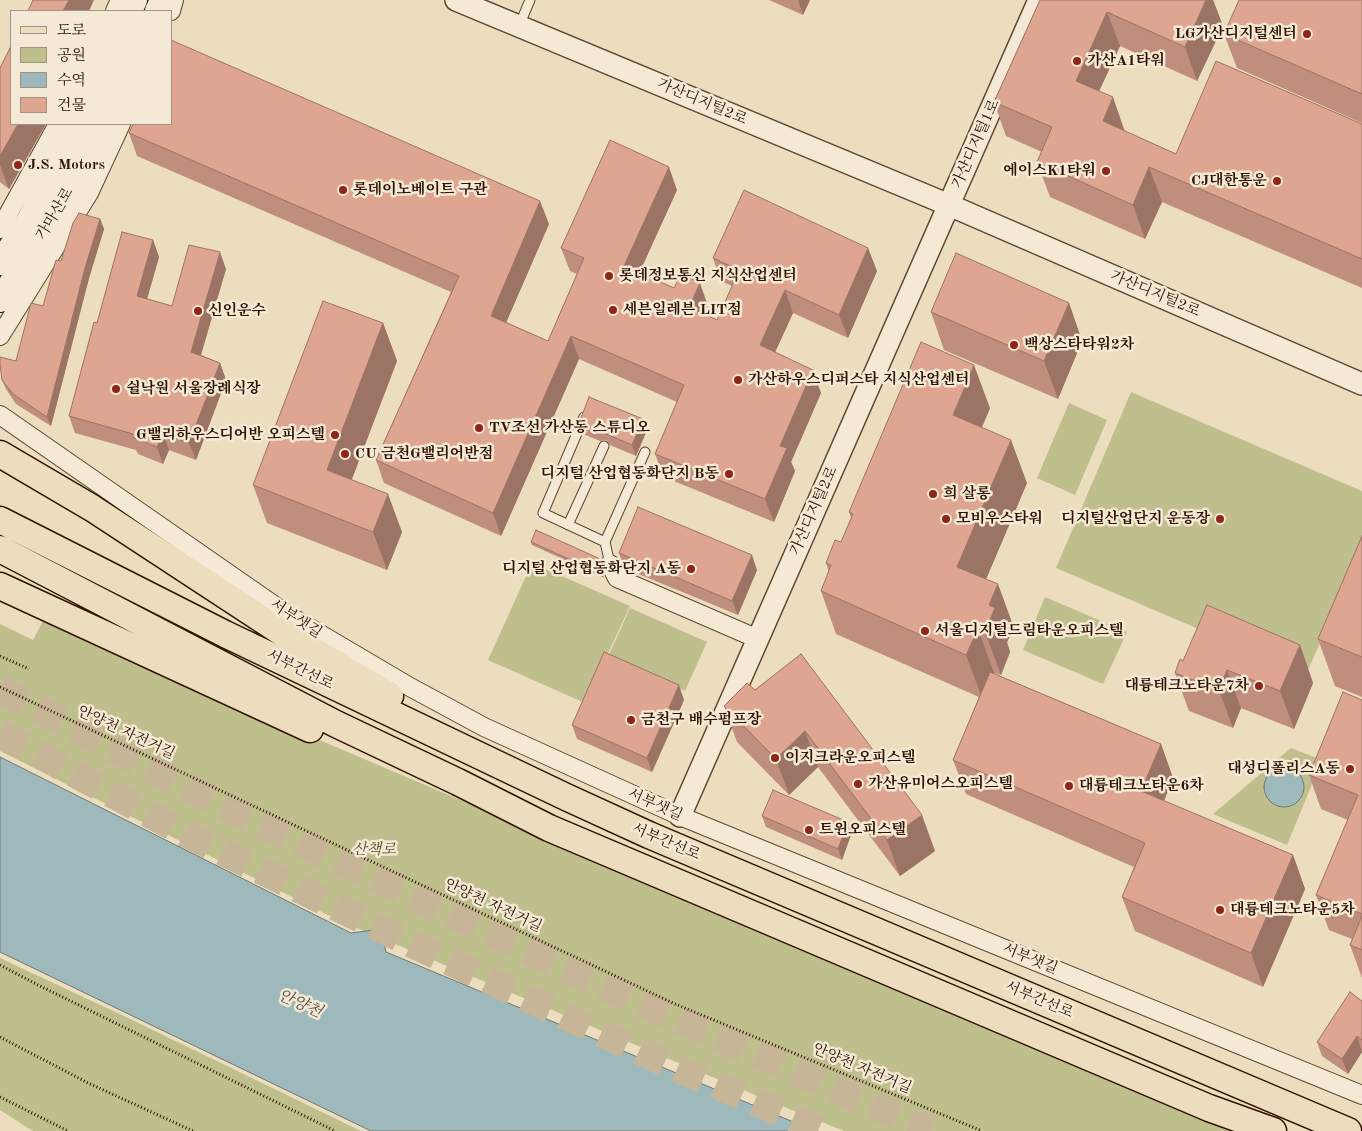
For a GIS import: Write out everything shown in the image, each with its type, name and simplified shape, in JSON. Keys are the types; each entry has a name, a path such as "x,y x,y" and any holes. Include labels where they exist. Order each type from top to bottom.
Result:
{"main road":[{"name":"가마산로","path":"0,264 28,220 76,125"},
{"name":"가마산로","path":"0,300 60,208 102,125"},
{"path":"0,454 92,508 278,630 566,797"},
{"name":"서부간선로","path":"0,520 225,634 649,835 1348,1131"},
{"name":"서부간선로","path":"0,549 336,724 549,828 1209,1108 1273,1131"},
{"path":"0,586 355,749 432,782 549,828"},
{"path":"1225,1078 1362,1124"}],"street":[{"name":"가산디지털2로","path":"456,0 949,205 1362,384"},
{"name":"가산디지털1로","path":"949,205 1040,0"},
{"path":"0,229 57,125"},
{"path":"0,336 89,193 122,125"},
{"name":"가산디지털2로","path":"680,816 949,205"},
{"name":"서부샛길","path":"0,415 280,610 341,648 484,726 680,816 1362,1095"},
{"path":"610,564 617,578 758,639"}],"lane":[{"path":"519,26 530,0"},
{"path":"584,417 543,513 604,542"},
{"path":"568,525 604,446"},
{"path":"610,564 604,542 645,452"}],"path":[{"path":"0,656 29,669"},
{"name":"안양천 자전거길","path":"0,687 675,1004 982,1131"},
{"path":"0,965 38,986 335,1131"},
{"path":"0,1037 88,1083 193,1131"},
{"path":"0,1097 68,1131"}],"green space":[{"name":"디지털산업단지 운동장","path":"1131,392 1362,491 1362,547 1306,675 1056,568"},
{"path":"1069,403 1107,420 1075,495 1037,478"},
{"path":"532,563 630,606 585,703 488,660"},
{"path":"1045,597 1127,632 1103,684 1023,650"},
{"path":"630,608 707,642 685,691 608,657"},
{"name":"산책로","path":"46,615 303,733 1057,1054 1248,1131 844,1131 340,921 0,751 0,624 33,640"},
{"path":"1291,748 1322,760 1287,845 1213,814"},
{"path":"0,958 361,1131 33,1131 0,1110"}],"water":[{"name":"안양천","path":"0,757 351,933 381,929 386,952 815,1131 371,1131 0,952"},
{"path":"1288,767 1295,770 1301,776 1304,787 1303,795 1295,804 1288,807 1280,807 1273,804 1265,795 1264,783 1267,776 1276,768"}],"building":[{"path":"33,0 69,0 64,10 28,10"},
{"path":"1040,0 1206,0 1185,47 1107,12 1076,81 1113,97 1103,121 1176,154 1216,61 1362,124 1362,259 1149,167 1133,205 1037,162 1052,127 994,102"},
{"name":"LG가산디지털센터","path":"1239,0 1362,0 1362,94 1224,34"},
{"path":"172,40 540,201 491,316 548,341 584,258 561,248 610,140 669,167 624,266 674,288 681,274 700,283 689,307 717,320 739,270 713,258 744,190 868,248 839,315 785,290 760,345 813,370 780,446 787,448 765,499 655,454 684,385 571,336 493,513 376,460 459,276 129,133 133,125 172,125"},
{"path":"10,48 10,125 17,125 0,156 0,68"},
{"path":"79,213 100,219 85,268 47,417 13,394 2,380 0,357 16,361 31,303 43,306 56,260 61,261 73,223"},
{"path":"122,232 153,240 137,296 172,306 189,245 220,252 191,352 220,363 189,443 163,433 157,447 132,437 133,434 69,416 94,322 97,323"},
{"path":"956,253 1069,303 1044,361 931,312"},
{"path":"323,301 383,323 327,470 388,494 373,532 253,485"},
{"path":"921,342 974,365 953,415 1011,440 957,567 998,584 989,605 995,608 985,632 978,629 966,655 821,591 831,565 826,563 835,540 841,542 853,514 849,512"},
{"path":"589,397 643,419 632,445 606,434 602,429 596,430 579,423"},
{"name":"디지털 산업협동화단지 A동","path":"638,507 752,555 732,601 619,553"},
{"path":"536,530 598,558 602,574 531,542"},
{"path":"1362,536 1362,657 1318,639"},
{"path":"1207,605 1300,645 1280,691 1227,670 1219,690 1175,673 1180,659 1183,661"},
{"name":"금천구 배수펌프장","path":"604,652 679,685 647,758 572,725"},
{"path":"801,654 922,815 887,840 805,731 776,759 724,706 747,683 755,690"},
{"path":"990,672 1161,744 1141,791 1293,855 1251,953 1122,897 1145,843 953,760"},
{"path":"1343,692 1362,700 1362,914 1316,895 1358,795 1309,775"},
{"name":"트윈오피스텔","path":"773,790 848,822 838,849 762,816"},
{"path":"1362,916 1362,950 1350,945"},
{"path":"1350,992 1362,1001 1362,1040 1357,1036 1342,1059 1317,1042"}],"tunnel":[{"path":"0,689 220,805 611,990 931,1131"},
{"path":"0,733 186,834 408,942 676,1068 824,1131"}],"place":[{"name":"LG가산디지털센터","path":"1307,34"},
{"name":"가산A1타워","path":"1077,61"},
{"name":"J.S. Motors","path":"18,165"},
{"name":"에이스K1타워","path":"1106,171"},
{"name":"CJ대한통운","path":"1277,181"},
{"name":"롯데이노베이트 구관","path":"343,190"},
{"name":"롯데정보통신 지식산업센터","path":"609,276"},
{"name":"세븐일레븐 LIT점","path":"613,310"},
{"name":"신인운수","path":"198,311"},
{"name":"백상스타타워2차","path":"1014,345"},
{"name":"가산하우스디퍼스타 지식산업센터","path":"738,380"},
{"name":"쉴낙원 서울장례식장","path":"116,389"},
{"name":"TV조선 가산동 스튜디오","path":"479,428"},
{"name":"G밸리하우스디어반 오피스텔","path":"335,435"},
{"name":"CU 금천G밸리어반점","path":"345,454"},
{"name":"디지털 산업협동화단지 B동","path":"729,474"},
{"name":"희 살롱","path":"933,494"},
{"name":"모비우스타워","path":"946,519"},
{"name":"디지털산업단지 운동장","path":"1220,519"},
{"name":"디지털 산업협동화단지 A동","path":"691,569"},
{"name":"서울디지털드림타운오피스텔","path":"925,631"},
{"name":"대륭테크노타운7차","path":"1259,686"},
{"name":"금천구 배수펌프장","path":"631,720"},
{"name":"이지크라운오피스텔","path":"775,758"},
{"name":"대성디폴리스A동","path":"1350,769"},
{"name":"가산유미어스오피스텔","path":"858,784"},
{"name":"대륭테크노타운6차","path":"1069,786"},
{"name":"트윈오피스텔","path":"809,830"},
{"name":"대륭테크노타운5차","path":"1220,910"}]}
